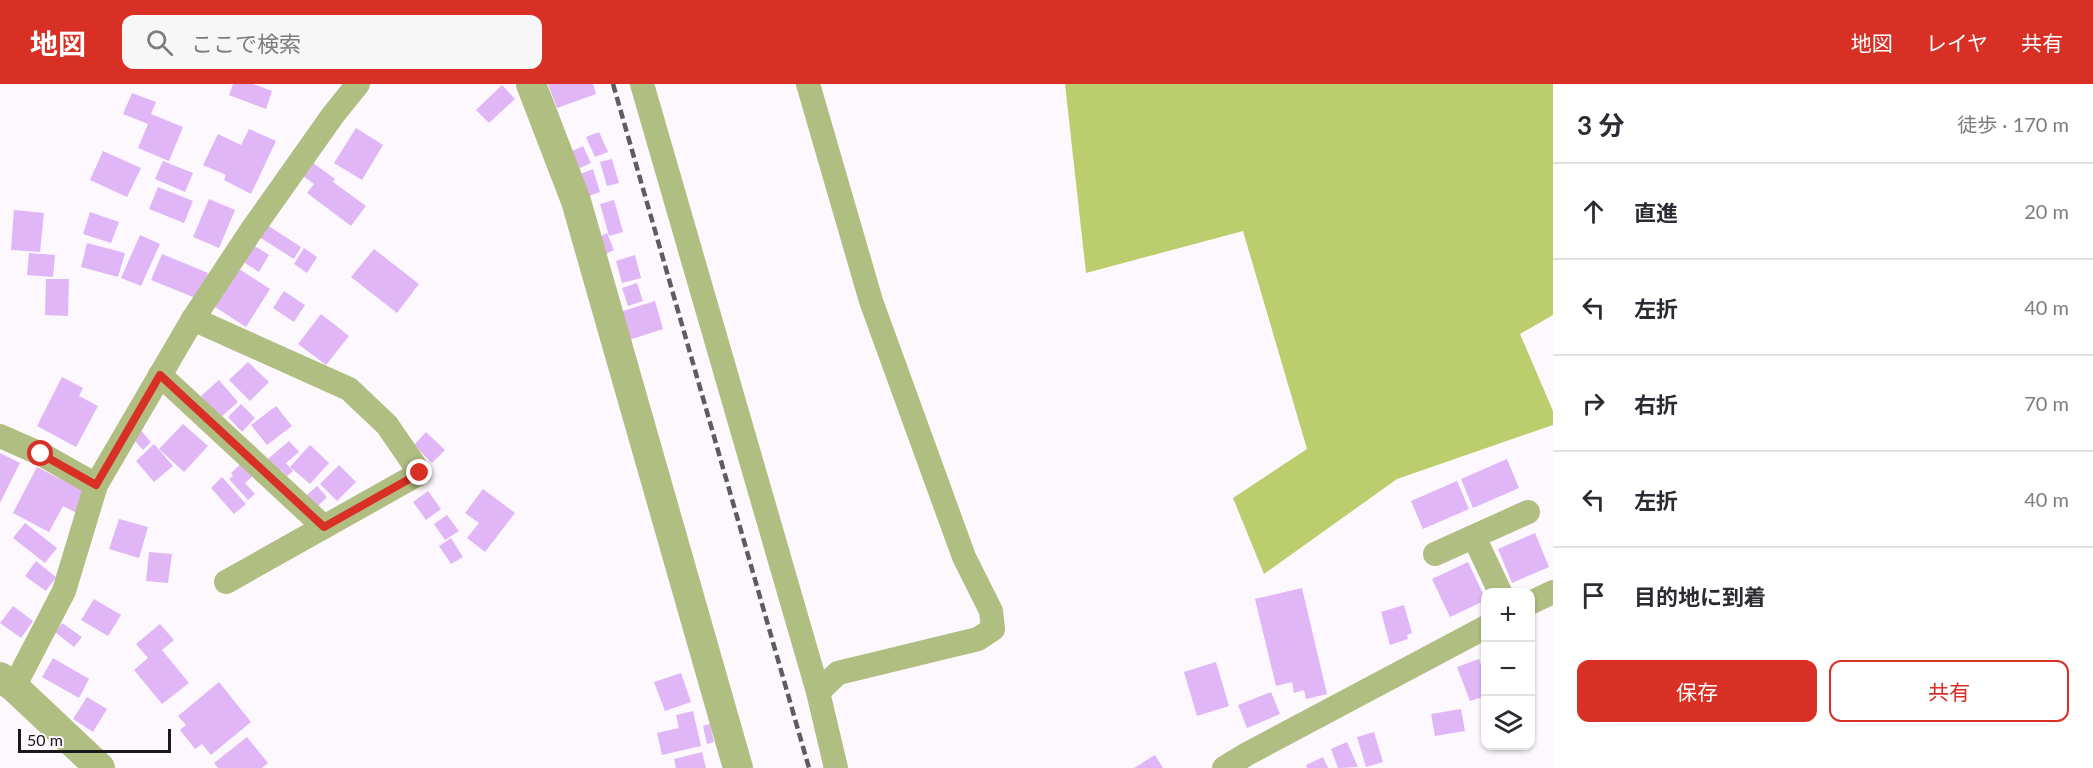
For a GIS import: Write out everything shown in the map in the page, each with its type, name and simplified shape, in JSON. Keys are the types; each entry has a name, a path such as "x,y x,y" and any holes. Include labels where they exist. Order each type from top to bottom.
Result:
{"street":[{"path":"100,768 7,682 64,591 96,485 160,375 193,319 258,222 333,115 358,84"},
{"path":"531,84 576,201 738,768"},
{"path":"642,84 818,692 836,768"},
{"path":"808,84 872,300 964,557 991,611 993,629 978,639 838,673 818,692"},
{"path":"193,319 349,389 387,425 420,473 226,582"},
{"path":"160,375 324,527"},
{"path":"0,436 41,454 96,485"},
{"path":"1435,554 1528,512"},
{"path":"1474,537 1498,588"},
{"path":"1535,601 1553,592"},
{"path":"1224,768 1481,629"}],"green space":[{"path":"1065,84 1553,84 1553,315 1520,334 1553,411 1553,425 1397,479 1264,574 1233,498 1307,449 1243,231 1086,273"}],"building":[{"path":"233,84 253,84 272,91 266,109 229,95"},
{"path":"548,84 593,84 596,94 557,108"},
{"path":"502,85 515,99 489,123 476,110"},
{"path":"132,93 156,102 151,114 183,127 169,161 138,148 148,124 123,114"},
{"path":"356,128 383,145 362,180 334,163"},
{"path":"249,129 276,141 251,194 224,180 226,175 203,165 218,134 241,145"},
{"path":"599,132 608,152 595,157 586,137"},
{"path":"583,146 591,163 576,170 568,153"},
{"path":"103,151 141,168 127,197 90,180"},
{"path":"612,159 619,183 607,186 600,162"},
{"path":"309,160 335,179 333,182 366,206 351,226 307,193 314,184 299,173"},
{"path":"163,161 193,173 185,192 155,179"},
{"path":"593,169 600,192 586,197 578,175"},
{"path":"158,187 193,201 184,223 149,209"},
{"path":"209,199 235,210 219,248 193,237"},
{"path":"614,200 623,232 609,236 600,204"},
{"path":"14,210 44,213 40,252 11,250"},
{"path":"90,212 119,222 111,243 83,234"},
{"path":"264,223 301,247 294,259 256,235"},
{"path":"607,233 614,250 606,254 599,237"},
{"path":"140,235 160,244 141,286 121,278"},
{"path":"87,243 125,253 118,277 81,267"},
{"path":"250,243 269,255 259,272 239,259"},
{"path":"304,248 317,257 307,273 294,264"},
{"path":"374,249 419,284 397,313 351,277"},
{"path":"29,253 55,255 53,277 27,275"},
{"path":"162,254 208,273 198,299 151,280"},
{"path":"635,255 641,278 622,283 616,261"},
{"path":"233,265 270,289 246,327 209,303"},
{"path":"46,279 69,279 68,316 45,315"},
{"path":"637,283 643,301 628,306 622,288"},
{"path":"284,291 305,305 294,322 273,308"},
{"path":"655,301 663,329 629,340 620,312"},
{"path":"321,314 349,336 326,365 298,344"},
{"path":"248,362 269,382 250,401 229,380"},
{"path":"62,377 83,388 79,396 98,406 76,447 37,426"},
{"path":"219,380 238,402 220,418 201,396"},
{"path":"241,404 255,418 242,432 228,417"},
{"path":"276,406 292,426 267,445 251,425"},
{"path":"183,424 208,446 184,472 159,449"},
{"path":"138,427 151,442 143,450 130,435"},
{"path":"426,432 445,450 432,463 414,445"},
{"path":"289,441 299,452 286,463 293,471 287,476 281,470 279,472 268,459"},
{"path":"154,444 173,466 154,482 136,461"},
{"path":"310,445 329,463 310,484 290,467"},
{"path":"0,453 20,463 0,503"},
{"path":"1507,459 1519,488 1473,508 1461,479"},
{"path":"244,461 255,474 245,483 255,494 248,500 229,479 233,476 231,473"},
{"path":"339,465 356,482 337,501 320,484"},
{"path":"37,467 58,478 90,489 77,513 63,506 49,532 13,513"},
{"path":"222,477 246,504 234,514 211,488"},
{"path":"1457,481 1469,509 1423,529 1411,501"},
{"path":"317,486 327,497 317,507 307,495"},
{"path":"483,489 515,513 485,552 467,538 479,523 465,513"},
{"path":"428,491 441,509 426,520 413,502"},
{"path":"447,515 459,531 445,540 434,524"},
{"path":"119,519 148,527 139,558 109,549"},
{"path":"25,523 57,548 45,563 13,538"},
{"path":"1535,533 1549,567 1512,583 1498,549"},
{"path":"451,538 463,557 451,564 439,546"},
{"path":"149,552 172,554 168,583 146,581"},
{"path":"36,561 56,577 46,591 25,576"},
{"path":"1468,562 1481,589 1481,602 1450,617 1432,579"},
{"path":"1302,588 1327,694 1306,699 1304,690 1294,693 1292,682 1276,686 1255,599"},
{"path":"94,599 121,615 108,636 81,620"},
{"path":"1404,605 1412,633 1407,635 1408,639 1390,645 1381,612"},
{"path":"13,606 33,621 21,638 0,623"},
{"path":"62,623 82,637 74,647 55,632"},
{"path":"160,624 174,640 162,650 189,683 162,704 134,670 148,658 136,644"},
{"path":"53,658 89,679 79,698 42,677"},
{"path":"1479,659 1481,698 1470,701 1457,667"},
{"path":"1216,662 1229,706 1197,716 1184,672"},
{"path":"681,673 691,702 665,711 654,682"},
{"path":"219,682 251,722 211,755 202,744 195,749 180,730 186,725 178,716"},
{"path":"1271,692 1280,714 1247,728 1238,705"},
{"path":"87,697 107,709 93,732 73,719"},
{"path":"1461,709 1465,731 1435,736 1431,714"},
{"path":"693,711 701,746 662,755 657,733 679,728 676,715"},
{"path":"710,724 714,742 707,744 703,726"},
{"path":"1374,732 1383,762 1366,767 1357,737"},
{"path":"247,737 268,763 262,768 218,768 214,763"},
{"path":"1347,742 1358,767 1338,768 1331,749"},
{"path":"702,752 706,768 676,768 674,759"},
{"path":"1155,755 1163,768 1134,768"},
{"path":"1323,757 1328,768 1307,768 1306,765"}],"railway":[{"path":"613,84 809,768"}],"route":[{"path":"41,454 96,485 160,375 324,527 420,473"}]}
